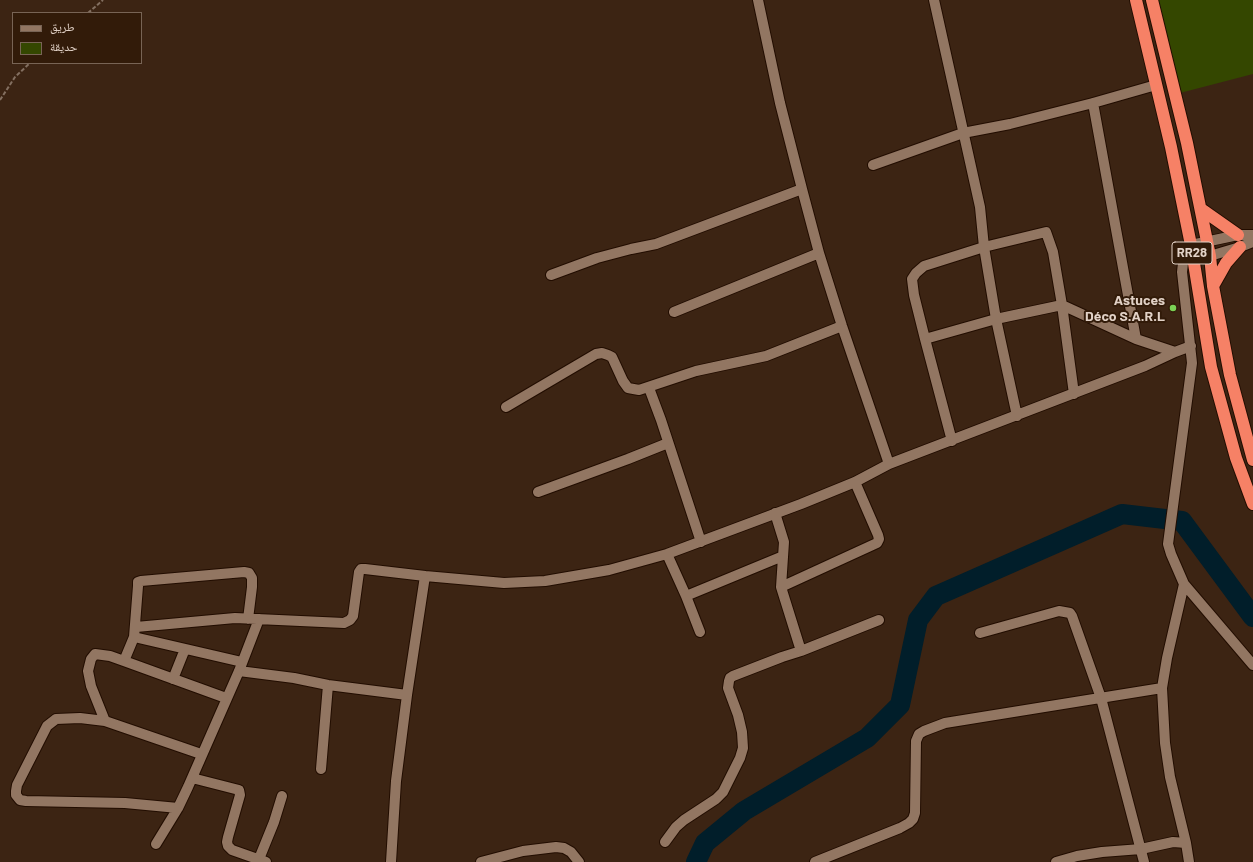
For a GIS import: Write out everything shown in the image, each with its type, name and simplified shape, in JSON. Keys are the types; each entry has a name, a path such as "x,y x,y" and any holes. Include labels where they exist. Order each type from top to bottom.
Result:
{"highway":[{"name":"RR28","path":"1136,0 1171,147 1191,245 1189,260 1211,367 1236,458 1253,504"},
{"name":"RR28","path":"1152,0 1187,143 1201,209 1210,256 1213,286 1230,375 1253,460"},
{"path":"1201,209 1238,235"},
{"path":"1213,286 1226,263 1240,248"}],"street":[{"path":"758,0 780,103 819,254 889,464"},
{"path":"934,0 980,207 984,247 996,319 1017,416"},
{"path":"873,165 964,134 1010,124 1156,85"},
{"path":"1092,103 1136,339"},
{"path":"552,275 597,258 656,244 802,189"},
{"path":"952,441 914,295 912,279 924,266 984,247 1046,232 1053,252 1062,304 1074,394"},
{"path":"1191,245 1238,235 1253,235"},
{"path":"1253,242 1240,248 1189,260 1182,272 1192,363 1168,544 1184,584 1253,665"},
{"path":"674,312 819,254"},
{"path":"925,339 996,319 1062,304 1136,339 1175,352"},
{"path":"506,407 596,354 602,353 612,357 623,381 628,388 639,390 649,388 696,371 766,356 842,326"},
{"path":"135,632 235,618 344,623 350,620 353,616 359,572 361,569 504,583 545,581 609,570 667,554 701,542 855,482 889,464 1074,394 1191,346"},
{"path":"649,388 701,542"},
{"path":"538,492 628,459 668,442"},
{"path":"781,587 876,543 879,539 855,482"},
{"path":"776,513 784,542 781,587 801,651"},
{"path":"667,554 700,632"},
{"path":"686,596 783,556"},
{"path":"124,661 135,632 138,582 156,579 244,572 250,573 252,578 252,587 248,619"},
{"path":"391,862 396,781 425,576"},
{"path":"1184,584 1166,658 1162,688 1165,743 1168,763 1189,862"},
{"path":"980,633 1059,611 1070,613 1101,698 1144,862"},
{"path":"156,844 178,808 192,778 201,754 241,666 259,619"},
{"path":"665,842 684,820 716,799 723,792 740,758 743,748 742,732 728,688 730,678 879,620"},
{"path":"135,632 241,666 328,685 407,696"},
{"path":"173,679 185,648"},
{"path":"105,721 91,686 88,672 91,659 95,654 124,661 226,698"},
{"path":"321,769 328,685"},
{"path":"815,862 900,828 913,819 915,813 916,741 919,734 924,731 945,723 1162,688"},
{"path":"178,808 125,803 26,801 20,800 16,796 17,786 47,726 56,719 67,718 105,721 201,754"},
{"path":"192,778 239,790 240,795 227,842 228,846 232,850 263,861 282,796"},
{"path":"1056,862 1077,856 1102,852 1141,849 1173,842 1186,843"},
{"path":"481,862 522,851 556,847 564,848 571,852 578,862"}],"path":[{"path":"89,12 103,0"},
{"path":"0,100 15,76 29,64"}],"green space":[{"path":"1155,0 1253,0 1253,74 1180,93"}],"waterway":[{"path":"696,862 705,843 744,811 867,738 900,705 918,620 936,596 1122,514 1182,521 1253,617"}],"place":[{"name":"Astuces Déco S.A.R.L","path":"1173,308"}]}
